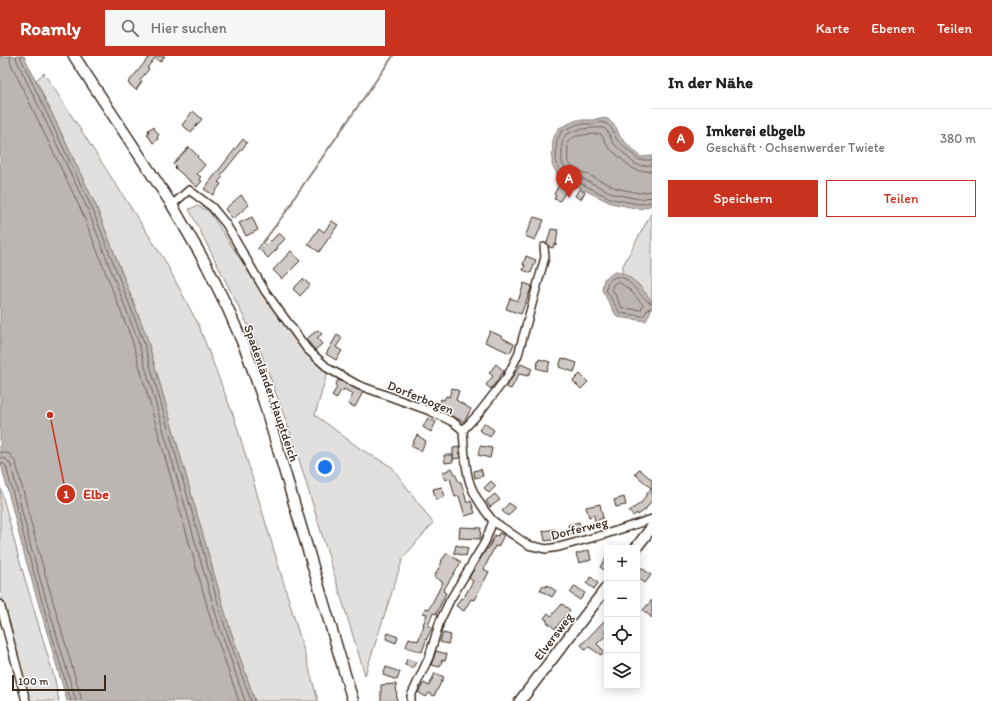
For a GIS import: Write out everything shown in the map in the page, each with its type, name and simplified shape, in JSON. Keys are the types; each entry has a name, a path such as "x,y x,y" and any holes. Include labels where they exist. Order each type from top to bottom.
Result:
{"street":[{"name":"Spadenländer Hauptdeich","path":"74,56 172,206 207,266 228,309 247,353 263,399 353,701"},
{"name":"Dorferbogen","path":"172,206 189,190 212,207 226,224 265,291 307,349 329,370 358,385 430,411 453,422 463,430 470,485 481,506 493,521"},
{"path":"463,430 480,412 507,377 518,355 545,257 544,247"},
{"name":"Dorferweg","path":"493,521 528,545 546,549 559,547 606,534 652,519"},
{"path":"411,701 411,696 429,657 440,621 450,600 485,542 493,521"},
{"path":"638,545 652,527"},
{"name":"Elversweg","path":"520,701 604,590"},
{"path":"0,604 26,701"}],"shaded area":[{"path":"44,73 164,259 199,326 235,420 318,701 255,701 228,623 146,335 96,206 36,80"},
{"path":"197,206 209,211 272,308 305,351 327,374 315,415 362,450 392,467 433,523 403,558 365,675 293,440 259,347 189,209"},
{"path":"652,212 652,301 638,284 622,273 622,267"},
{"path":"0,486 19,559 55,680 59,701 30,701 0,590"}],"water":[{"path":"0,56 24,56 96,206 146,335 228,623 255,701 67,701 23,550 0,460"},
{"path":"599,118 608,119 616,127 620,137 641,157 652,156 652,205 640,209 611,203 566,181 558,175 552,165 553,139 559,128 577,120 593,120"},
{"path":"615,272 631,278 652,301 651,310 646,321 617,317 602,290 604,279"}],"building":[{"path":"150,56 165,56 160,62 155,58 147,68 149,69 140,80 142,81 136,90 128,83"},
{"path":"193,111 202,119 191,132 182,125"},
{"path":"153,127 159,135 157,137 158,139 153,143 147,134 149,132 148,130"},
{"path":"243,139 247,143 221,175 223,177 218,182 221,184 213,195 204,189"},
{"path":"189,147 205,165 197,174 201,177 199,179 202,181 197,187 175,168 176,167 173,164"},
{"path":"561,181 569,186 560,201 554,199 556,195 554,194"},
{"path":"579,189 585,192 581,199 575,196"},
{"path":"241,195 249,205 233,219 225,209"},
{"path":"252,217 258,230 246,236 239,223"},
{"path":"534,217 544,220 535,240 525,236"},
{"path":"332,221 338,225 319,252 308,244 319,228 324,232"},
{"path":"551,229 558,230 556,245 554,244 553,248 549,247 547,243"},
{"path":"279,233 285,239 268,258 260,250"},
{"path":"291,251 300,261 282,279 273,270"},
{"path":"526,256 536,260 531,273 523,270"},
{"path":"303,279 310,285 300,296 293,289"},
{"path":"524,283 532,286 521,314 506,309 510,298 518,301"},
{"path":"318,330 322,334 317,338 322,344 315,350 306,339"},
{"path":"490,331 514,344 510,353 485,342"},
{"path":"337,335 342,338 336,347 342,351 336,360 326,354"},
{"path":"562,358 577,363 574,372 559,367"},
{"path":"539,359 550,362 547,371 536,368"},
{"path":"496,364 504,371 491,389 486,385 493,376 489,373"},
{"path":"521,364 532,369 528,376 519,374 511,389 506,387"},
{"path":"580,374 588,382 581,389 573,381"},
{"path":"338,380 363,392 355,407 348,404 353,394 344,389 343,391 341,390 336,399 332,396 337,387 335,386"},
{"path":"452,388 459,391 456,400 471,409 464,422 438,409 441,399 444,400 446,396 449,397"},
{"path":"428,418 436,422 431,432 423,427"},
{"path":"484,423 494,430 490,437 479,430"},
{"path":"417,435 426,441 421,451 411,446"},
{"path":"480,446 492,448 490,458 478,455"},
{"path":"459,447 460,458 453,459 453,448"},
{"path":"444,455 453,455 453,462 445,463"},
{"path":"452,468 459,482 461,482 467,503 471,501 475,513 465,516 459,496 455,497 450,478 446,480 442,473"},
{"path":"481,469 483,476 475,478 474,471"},
{"path":"639,469 652,480 652,500 645,510 638,515 637,513 633,516 629,511 641,503 651,488 635,474"},
{"path":"491,481 496,486 489,493 484,488"},
{"path":"442,487 445,497 436,500 433,489"},
{"path":"495,494 500,500 490,507 486,501"},
{"path":"624,497 626,505 616,507 614,500"},
{"path":"509,503 515,508 508,516 502,511"},
{"path":"600,504 603,518 595,521 594,515 589,517 586,507"},
{"path":"579,522 581,531 570,534 568,525"},
{"path":"460,527 481,528 480,539 459,538"},
{"path":"555,529 558,539 545,541 543,531"},
{"path":"499,533 504,535 498,547 495,546 484,569 489,572 474,600 471,599 464,611 456,606 461,598 463,599 473,581 469,578 470,576 487,548 488,549 495,535 498,536"},
{"path":"456,545 468,548 466,556 454,553"},
{"path":"589,550 591,560 579,563 576,554"},
{"path":"447,553 461,562 443,591 446,593 436,614 433,613 428,626 432,628 422,652 406,647 409,638 418,641 427,614 423,613 425,608 429,609 443,582 434,577 442,562 441,561"},
{"path":"604,561 604,570 600,567"},
{"path":"640,567 651,575 645,583 640,579"},
{"path":"591,577 598,583 594,589 586,583"},
{"path":"543,585 546,587 547,585 556,591 552,597 540,590"},
{"path":"575,586 585,593 580,600 570,593"},
{"path":"652,600 652,618 643,610"},
{"path":"562,604 570,610 555,629 544,618 548,613 551,616"},
{"path":"604,621 604,637 597,644 604,651 601,655 589,647 586,650 581,645"},
{"path":"388,633 398,637 396,643 386,639"},
{"path":"443,633 451,635 448,644 440,642"},
{"path":"436,651 447,654 445,661 442,660 440,667 431,665"},
{"path":"407,659 416,662 413,668 405,665"},
{"path":"386,667 400,672 397,680 383,675"},
{"path":"435,673 444,677 434,696 429,693 426,697 418,692 424,683 429,686"},
{"path":"396,684 397,701 381,701 381,685"}],"waterway":[{"path":"258,249 291,205 294,198 393,56"}],"place":[{"name":"Imkerei elbgelb","path":"569,198"},
{"name":"Elbe","path":"50,415"}]}
